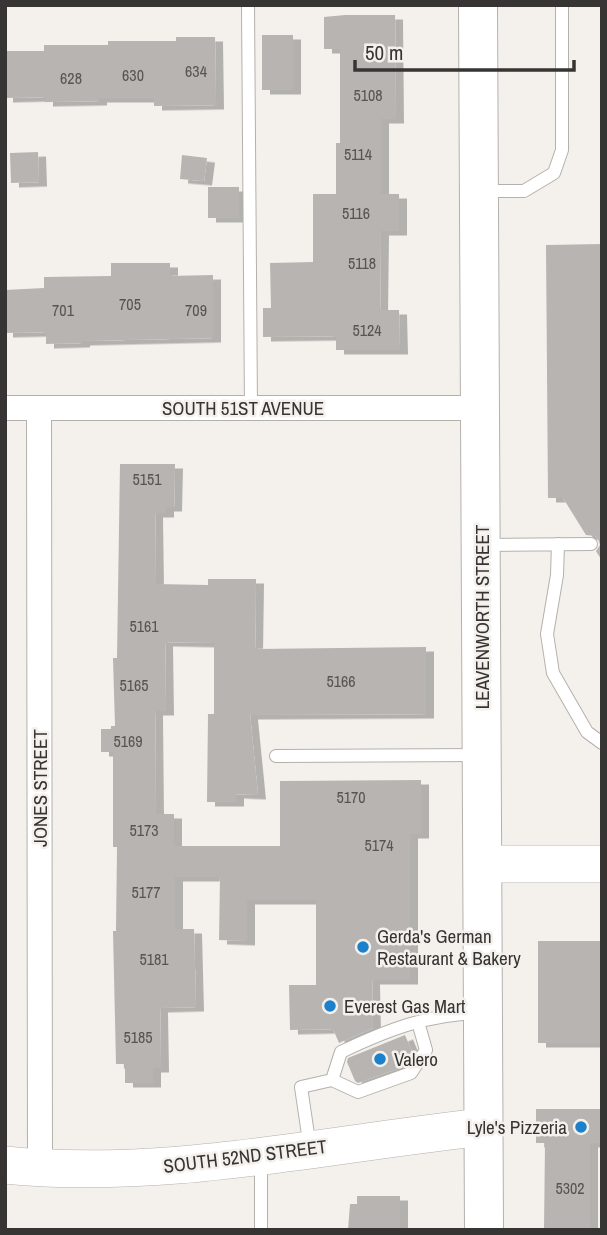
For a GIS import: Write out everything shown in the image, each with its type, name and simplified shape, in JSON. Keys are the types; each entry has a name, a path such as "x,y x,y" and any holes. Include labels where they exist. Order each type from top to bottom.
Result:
{"main road":[{"name":"LEAVENWORTH STREET","path":"478,5 484,1230"}],"street":[{"name":"SOUTH 51ST AVENUE","path":"5,408 480,408"},
{"name":"JONES STREET","path":"23,1167 39,408"},
{"path":"483,864 602,864"},
{"name":"SOUTH 52ND STREET","path":"23,1167 156,1166 484,1127"}],"lane":[{"path":"248,5 251,408"},
{"path":"479,191 524,191 554,173 562,150 562,5"},
{"path":"558,544 557,575 547,634 553,673 587,732 602,743"},
{"path":"481,545 591,544"},
{"path":"276,756 482,755"},
{"path":"332,1080 341,1052 382,1032 448,1014 484,1013"},
{"path":"310,1149 301,1087 332,1080 358,1092 411,1073 426,1050 418,1022"},
{"path":"261,1155 261,1230"}],"building":[{"path":"395,15 396,119 381,119 381,194 399,194 399,231 381,231 380,310 399,310 400,350 336,350 336,336 263,337 263,308 271,308 270,263 313,262 313,194 336,194 336,143 340,143 340,49 324,49 324,17"},
{"path":"262,35 293,35 293,90 262,90"},
{"path":"176,37 215,37 216,105 154,106 154,98 45,102 45,97 5,98 5,51 44,51 44,45 108,45 108,41 176,41"},
{"path":"38,152 39,182 11,183 10,153"},
{"path":"182,155 207,158 204,181 180,179"},
{"path":"208,187 239,187 239,218 208,218"},
{"path":"602,244 602,561 596,551 600,545 598,539 586,535 563,498 548,498 546,245"},
{"path":"111,263 170,263 170,276 213,275 213,338 46,344 46,332 5,333 5,290 44,288 44,277 111,276"},
{"path":"120,464 175,464 174,507 166,507 166,513 155,513 156,584 208,585 208,579 256,579 255,649 426,647 426,714 250,715 258,795 236,794 236,802 207,802 208,714 214,714 214,643 165,642 166,711 155,711 156,814 174,814 174,846 280,846 280,781 421,780 421,834 410,834 410,980 372,980 373,1028 339,1043 333,1029 290,1030 289,985 316,985 316,900 247,900 247,941 219,940 220,877 175,877 175,929 194,929 196,1007 160,1008 161,1068 153,1068 153,1083 125,1083 125,1064 116,1064 113,931 116,931 117,847 113,847 113,752 101,752 101,729 115,726 113,658 117,658"},
{"path":"538,941 602,941 602,1043 538,1043"},
{"path":"405,1035 413,1054 405,1066 358,1083 355,1081 347,1062 348,1058"},
{"path":"536,1109 602,1109 602,1143 590,1143 590,1230 544,1230 545,1143 536,1143"},
{"path":"357,1196 400,1196 400,1230 348,1230 350,1204 357,1204"}],"place":[{"name":"Gerda's German Restaurant & Bakery","path":"363,947"},
{"name":"Everest Gas Mart","path":"330,1006"},
{"name":"Valero","path":"380,1059"},
{"name":"Lyle's Pizzeria","path":"581,1127"}]}
